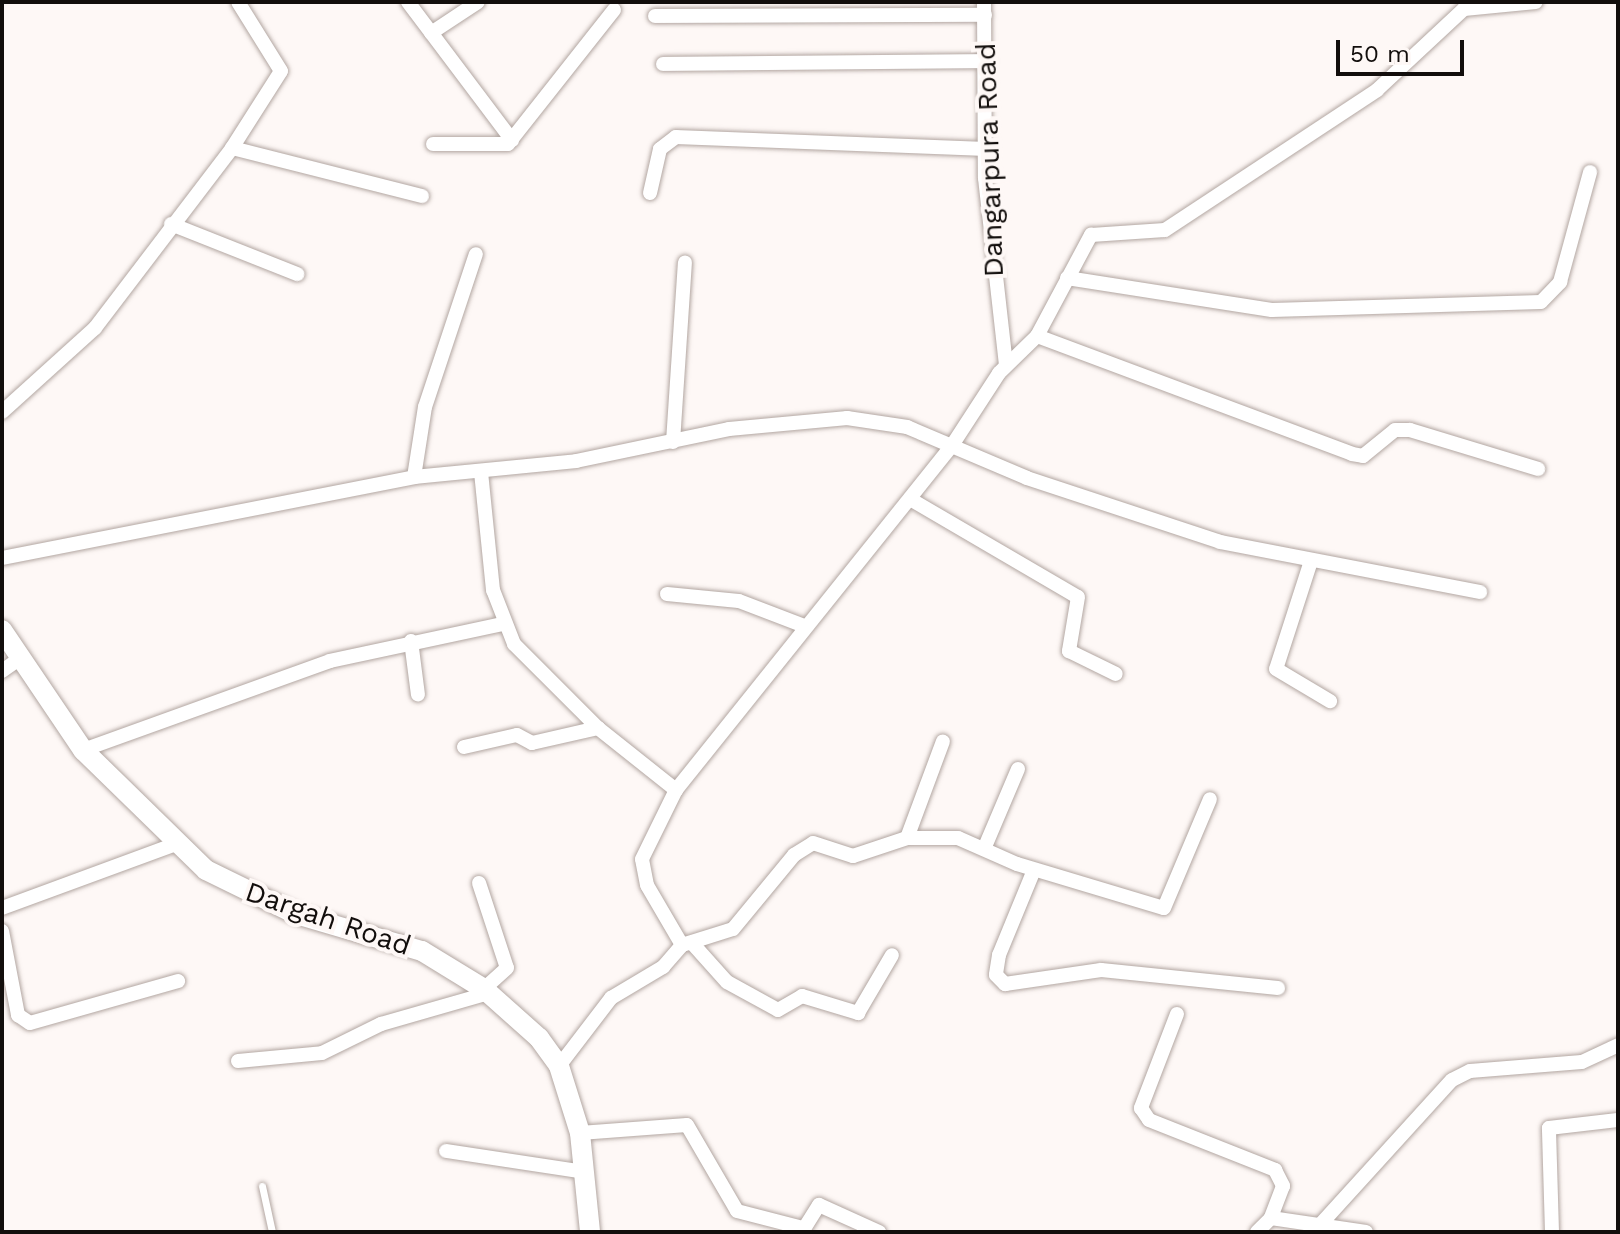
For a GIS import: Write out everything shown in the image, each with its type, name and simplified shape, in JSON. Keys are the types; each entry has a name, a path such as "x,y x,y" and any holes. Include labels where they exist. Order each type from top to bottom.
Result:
{"street":[{"path":"2,412 95,328 171,224 232,148 281,71 238,2"},
{"path":"408,2 512,140"},
{"path":"431,33 478,2"},
{"path":"892,955 858,1013 802,996 778,1010 727,982 687,944 647,885 642,859 676,790 804,626 951,447 1006,365 1037,336 1091,235 1150,234 1177,224 1377,90 1464,5 1536,2"},
{"path":"655,16 984,8"},
{"name":"Dangarpura Road","path":"984,8 991,268 1006,365"},
{"path":"433,144 493,147 512,140 614,10"},
{"path":"663,64 987,61"},
{"path":"650,193 660,149 676,137 986,149"},
{"path":"232,148 422,196"},
{"path":"1067,278 1272,310 1541,302 1560,282 1590,172"},
{"path":"171,224 297,274"},
{"path":"414,477 425,407 476,254"},
{"path":"673,442 685,262"},
{"path":"1037,336 1352,454 1363,456 1395,430 1410,430 1538,469"},
{"path":"2,558 414,477 481,472 786,421 847,418 907,427 951,447 1133,516 1310,564 1480,592"},
{"path":"481,472 502,624 598,728 676,790"},
{"path":"910,499 1078,597 1069,651 1116,674"},
{"path":"1310,564 1276,669 1330,701"},
{"path":"667,594 739,601 804,626"},
{"path":"83,750 265,683 411,641 502,624"},
{"name":"Dargah Road","path":"2,630 10,666 83,750 173,845 249,896 402,943 486,991 559,1066 580,1133 590,1232"},
{"path":"411,641 418,695"},
{"path":"464,747 517,735 532,743 598,728"},
{"path":"907,838 943,741"},
{"path":"984,849 1018,769"},
{"path":"559,1066 611,998 663,967 687,944 747,918 804,845 853,856 907,838 935,835 984,849 1034,870 1164,908 1210,799"},
{"path":"2,908 173,845"},
{"path":"1034,870 999,955 996,975 1005,984 1101,970 1278,988"},
{"path":"238,1061 322,1053 381,1024 486,991 507,968 479,883"},
{"path":"2,931 18,1015 30,1023 178,981"},
{"path":"1177,1014 1141,1102 1144,1115 1275,1170 1283,1186 1271,1218 1257,1232"},
{"path":"1319,1226 1452,1080 1470,1071 1582,1062 1618,1045"},
{"path":"1552,1232 1549,1128 1618,1120"},
{"path":"580,1133 687,1125 737,1211 802,1230 819,1205 879,1232"},
{"path":"446,1151 585,1172"},
{"path":"1271,1218 1366,1232"}],"lane":[{"path":"262,1186 272,1232"}]}
